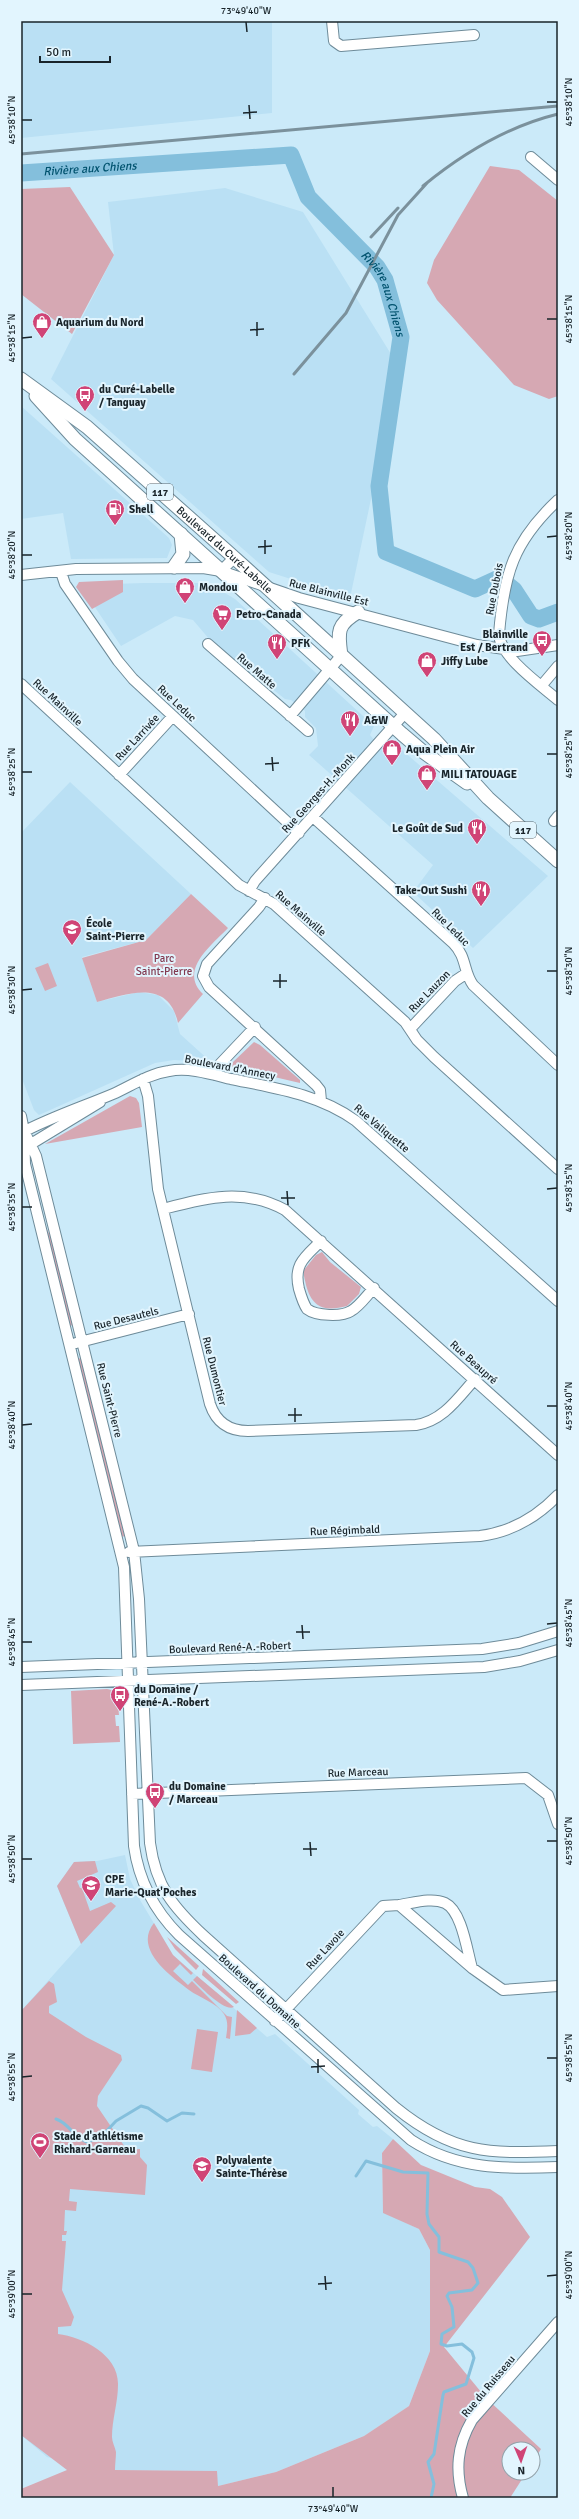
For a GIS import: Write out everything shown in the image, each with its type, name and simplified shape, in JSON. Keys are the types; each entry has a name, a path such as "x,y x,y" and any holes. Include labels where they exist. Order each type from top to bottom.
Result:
{"main road":[{"name":"Boulevard du Curé-Labelle","path":"21,379 75,439 330,669 422,751 488,798"},
{"name":"Boulevard du Curé-Labelle","path":"21,379 87,427 234,558 434,739 488,798 558,861"},
{"path":"174,567 183,554 181,534"},
{"path":"342,656 340,629 345,620 358,612"}],"street":[{"path":"332,21 334,41 341,46 474,36"},
{"path":"531,157 558,180"},
{"name":"Rue Dubois","path":"506,650 499,634 508,576 514,555 523,539 558,500"},
{"path":"221,571 234,558"},
{"name":"Rue Blainville Est","path":"21,575 61,572 76,569 174,567 221,571 267,588 473,644 506,650 531,650 558,645"},
{"name":"Rue Leduc","path":"61,572 65,584 118,661 173,716 299,833"},
{"path":"255,601 267,588"},
{"name":"Rue Matte","path":"208,644 308,731"},
{"path":"506,650 516,663 558,700"},
{"path":"290,716 342,656"},
{"path":"542,685 558,666"},
{"name":"Rue Mainville","path":"21,684 239,885 277,906 410,1028 417,1040 434,1057 558,1169"},
{"name":"Rue Georges-H.-Monk","path":"249,891 255,881 405,713"},
{"name":"Rue Larrivée","path":"119,775 173,716"},
{"name":"Rue Leduc","path":"313,817 453,943 463,955 467,973 473,986 558,1065"},
{"path":"264,898 259,907 207,964 202,973 204,979 210,987 316,1085 320,1090 321,1101"},
{"name":"Rue Lauzon","path":"410,1028 456,981 467,973"},
{"path":"215,1075 220,1064 255,1027"},
{"name":"Boulevard d'Annecy","path":"23,1132 66,1111 114,1093 157,1073 178,1070 215,1075 295,1092 321,1101"},
{"name":"Rue Dumontier","path":"143,1079 148,1096 157,1183 163,1209 214,1414 224,1424 238,1430 420,1425 443,1413 475,1379"},
{"name":"Boulevard d'Annecy","path":"25,1147 72,1121 114,1093"},
{"name":"Rue Valiquette","path":"321,1101 345,1113 363,1126 558,1301"},
{"name":"Rue Saint-Pierre","path":"21,1116 25,1147 25,1164 121,1554 125,1576 129,1663 128,1680"},
{"name":"Rue Saint-Pierre","path":"25,1147 36,1156 134,1551 138,1582 143,1680"},
{"name":"Rue Beaupré","path":"163,1209 214,1197 239,1196 279,1207 321,1241 374,1288 558,1455"},
{"path":"321,1241 302,1262 296,1272 302,1298 307,1310 324,1314 349,1312 374,1288"},
{"name":"Rue Desautels","path":"69,1344 188,1314"},
{"name":"Rue Régimbald","path":"121,1554 134,1551 480,1536 500,1532 525,1521 558,1495"},
{"name":"Boulevard René-A.-Robert","path":"21,1667 482,1649 519,1643 558,1631"},
{"path":"21,1685 484,1667 520,1661 558,1650"},
{"name":"Boulevard du Domaine","path":"128,1680 135,1854 142,1882 151,1901 179,1935 395,2129 427,2150 454,2161 480,2167 509,2169 558,2167"},
{"name":"Boulevard du Domaine","path":"143,1680 147,1793 151,1853 157,1876 165,1894 191,1924 396,2108 437,2137 483,2151 513,2153 558,2151"},
{"name":"Rue Marceau","path":"132,1794 526,1778 548,1795 558,1824"},
{"name":"Rue Lavoie","path":"275,2021 383,1906 430,1900 446,1903 458,1917 472,1968"},
{"path":"399,1905 472,1968 503,1990 558,1986"},
{"name":"Rue du Ruisseau","path":"463,2498 457,2478 459,2448 472,2420 558,2322"}],"shaded area":[{"path":"21,21 272,21 272,113 21,138"},
{"path":"225,188 303,212 399,367 350,598 269,572 51,379 114,255 108,202"},
{"path":"21,406 169,538 172,545 167,558 71,559 63,513 21,519"},
{"path":"202,583 220,590 235,599 374,726 370,735 385,753 395,744 548,876 473,948 413,892 433,865 309,755 318,746 316,728 305,717 305,711 291,700 285,699 210,640 193,620 175,616 121,646 80,585"},
{"name":"École Saint-Pierre","path":"70,782 191,894 146,940 82,957 97,1002 139,992 158,995 174,1011 180,1034 211,1062 174,1060 155,1063 39,1115 34,1110 21,1076 21,833"},
{"name":"Polyvalente Sainte-Thérèse","path":"125,1855 130,1879 140,1900 173,1955 267,2037 275,2034 359,2110 358,2114 373,2127 377,2126 393,2139 382,2153 383,2212 419,2229 430,2250 430,2351 409,2406 364,2436 276,2472 218,2486 216,2471 99,2470 47,2457 21,2435 21,2011 81,1944 57,1886 74,1862 97,1861"}],"green space":[{"path":"490,166 519,170 558,201 558,396 549,399 514,385 437,300 427,283 434,260"},
{"path":"70,187 114,255 72,334 21,294 21,189"},
{"path":"123,580 123,592 92,609 76,587 79,582"},
{"name":"Parc Saint-Pierre","path":"191,894 228,928 200,958 194,976 196,985 203,994 178,1023 173,1009 165,1000 156,994 134,993 97,1002 82,958 146,940"},
{"path":"48,963 57,986 45,991 35,968"},
{"path":"254,1042 260,1045 300,1080 300,1083 231,1067 233,1062"},
{"path":"130,1096 136,1098 139,1103 142,1127 45,1144"},
{"path":"45,1225 54,1244 74,1325 68,1326"},
{"path":"322,1252 330,1262 361,1287 359,1294 347,1306 339,1308 326,1308 320,1306 312,1299 309,1293 304,1278 304,1270 316,1255"},
{"path":"82,1358 126,1536 120,1537 76,1359"},
{"path":"107,1689 115,1692 118,1699 119,1715 115,1715 116,1726 119,1726 120,1742 73,1744 71,1691"},
{"path":"95,1861 98,1872 77,1881 80,1888 82,1888 90,1911 111,1902 116,1906 81,1944 57,1886 74,1862"},
{"path":"154,1923 173,1955 193,1973 191,1975 180,1964 173,1971 188,1985 192,1981 221,2010 193,1993 164,1970 156,1961 148,1942 149,1933"},
{"path":"167,1937 199,1966 196,1970 175,1949"},
{"path":"203,1969 239,2002 236,2004 202,1975"},
{"path":"197,1976 234,2007 230,2008 224,2006 213,1998 193,1980"},
{"path":"49,1981 54,1984 57,2002 49,2006 49,2013 86,2037 121,2055 122,2060 98,2096 97,2106 127,2150 140,2149 140,2157 147,2165 145,2195 70,2189 69,2201 77,2202 76,2211 65,2210 64,2231 67,2231 66,2235 62,2235 62,2241 66,2241 62,2290 74,2317 71,2326 58,2327 58,2334 78,2339 98,2349 113,2365 117,2374 118,2391 112,2437 116,2452 115,2470 217,2471 218,2486 276,2472 364,2436 409,2406 430,2351 430,2250 419,2229 383,2213 382,2153 393,2139 421,2165 475,2187 490,2189 502,2197 530,2237 444,2347 486,2398 532,2441 501,2441 501,2481 521,2481 510,2498 21,2498 21,2489 67,2470 21,2435 21,2011"},
{"path":"221,2010 227,2016 232,2017 230,2039 226,2038 227,2020"},
{"path":"237,2010 257,2028 250,2034 235,2036"},
{"path":"197,2029 218,2032 212,2072 191,2069"}],"waterway":[{"name":"Rivière aux Chiens","path":"21,173 291,155 308,197 377,267 385,280 401,337 379,486 386,552 475,589 499,578 514,590 531,616 539,619 558,612"},
{"path":"56,2119 61,2121 78,2137 87,2142 101,2137 116,2121 141,2106 148,2108 167,2121 182,2113 194,2114"},
{"path":"356,2176 366,2161 403,2172 428,2173 427,2214 429,2224 439,2237 439,2252 468,2262 473,2268 478,2283 472,2290 449,2293 447,2296 452,2307 454,2327 442,2334 441,2344 447,2346 462,2344 472,2352 474,2358 466,2384 444,2392 443,2395 434,2454 428,2462 434,2484 431,2498"}],"railway":[{"path":"21,154 558,106"},
{"path":"423,186 438,174 487,142 522,126 558,114"},
{"path":"294,374 346,313 398,215 427,183"},
{"path":"371,237 398,208"}],"place":[{"name":"Aquarium du Nord","path":"42,339"},
{"name":"du Curé-Labelle / Tanguay","path":"85,412"},
{"name":"Shell","path":"115,526"},
{"name":"Mondou","path":"185,604"},
{"name":"Petro-Canada","path":"222,631"},
{"name":"Blainville Est / Bertrand","path":"542,657"},
{"name":"PFK","path":"277,660"},
{"name":"Jiffy Lube","path":"427,678"},
{"name":"A&W","path":"350,737"},
{"name":"Aqua Plein Air","path":"392,766"},
{"name":"MILI TATOUAGE","path":"427,791"},
{"name":"Le Goût de Sud","path":"477,845"},
{"name":"Take-Out Sushi","path":"481,907"},
{"name":"École Saint-Pierre","path":"72,946"},
{"name":"du Domaine / René-A.-Robert","path":"120,1712"},
{"name":"du Domaine / Marceau","path":"155,1809"},
{"name":"CPE Marie-Quat'Poches","path":"91,1902"},
{"name":"Stade d'athlétisme Richard-Garneau","path":"40,2159"},
{"name":"Polyvalente Sainte-Thérèse","path":"202,2183"}]}
